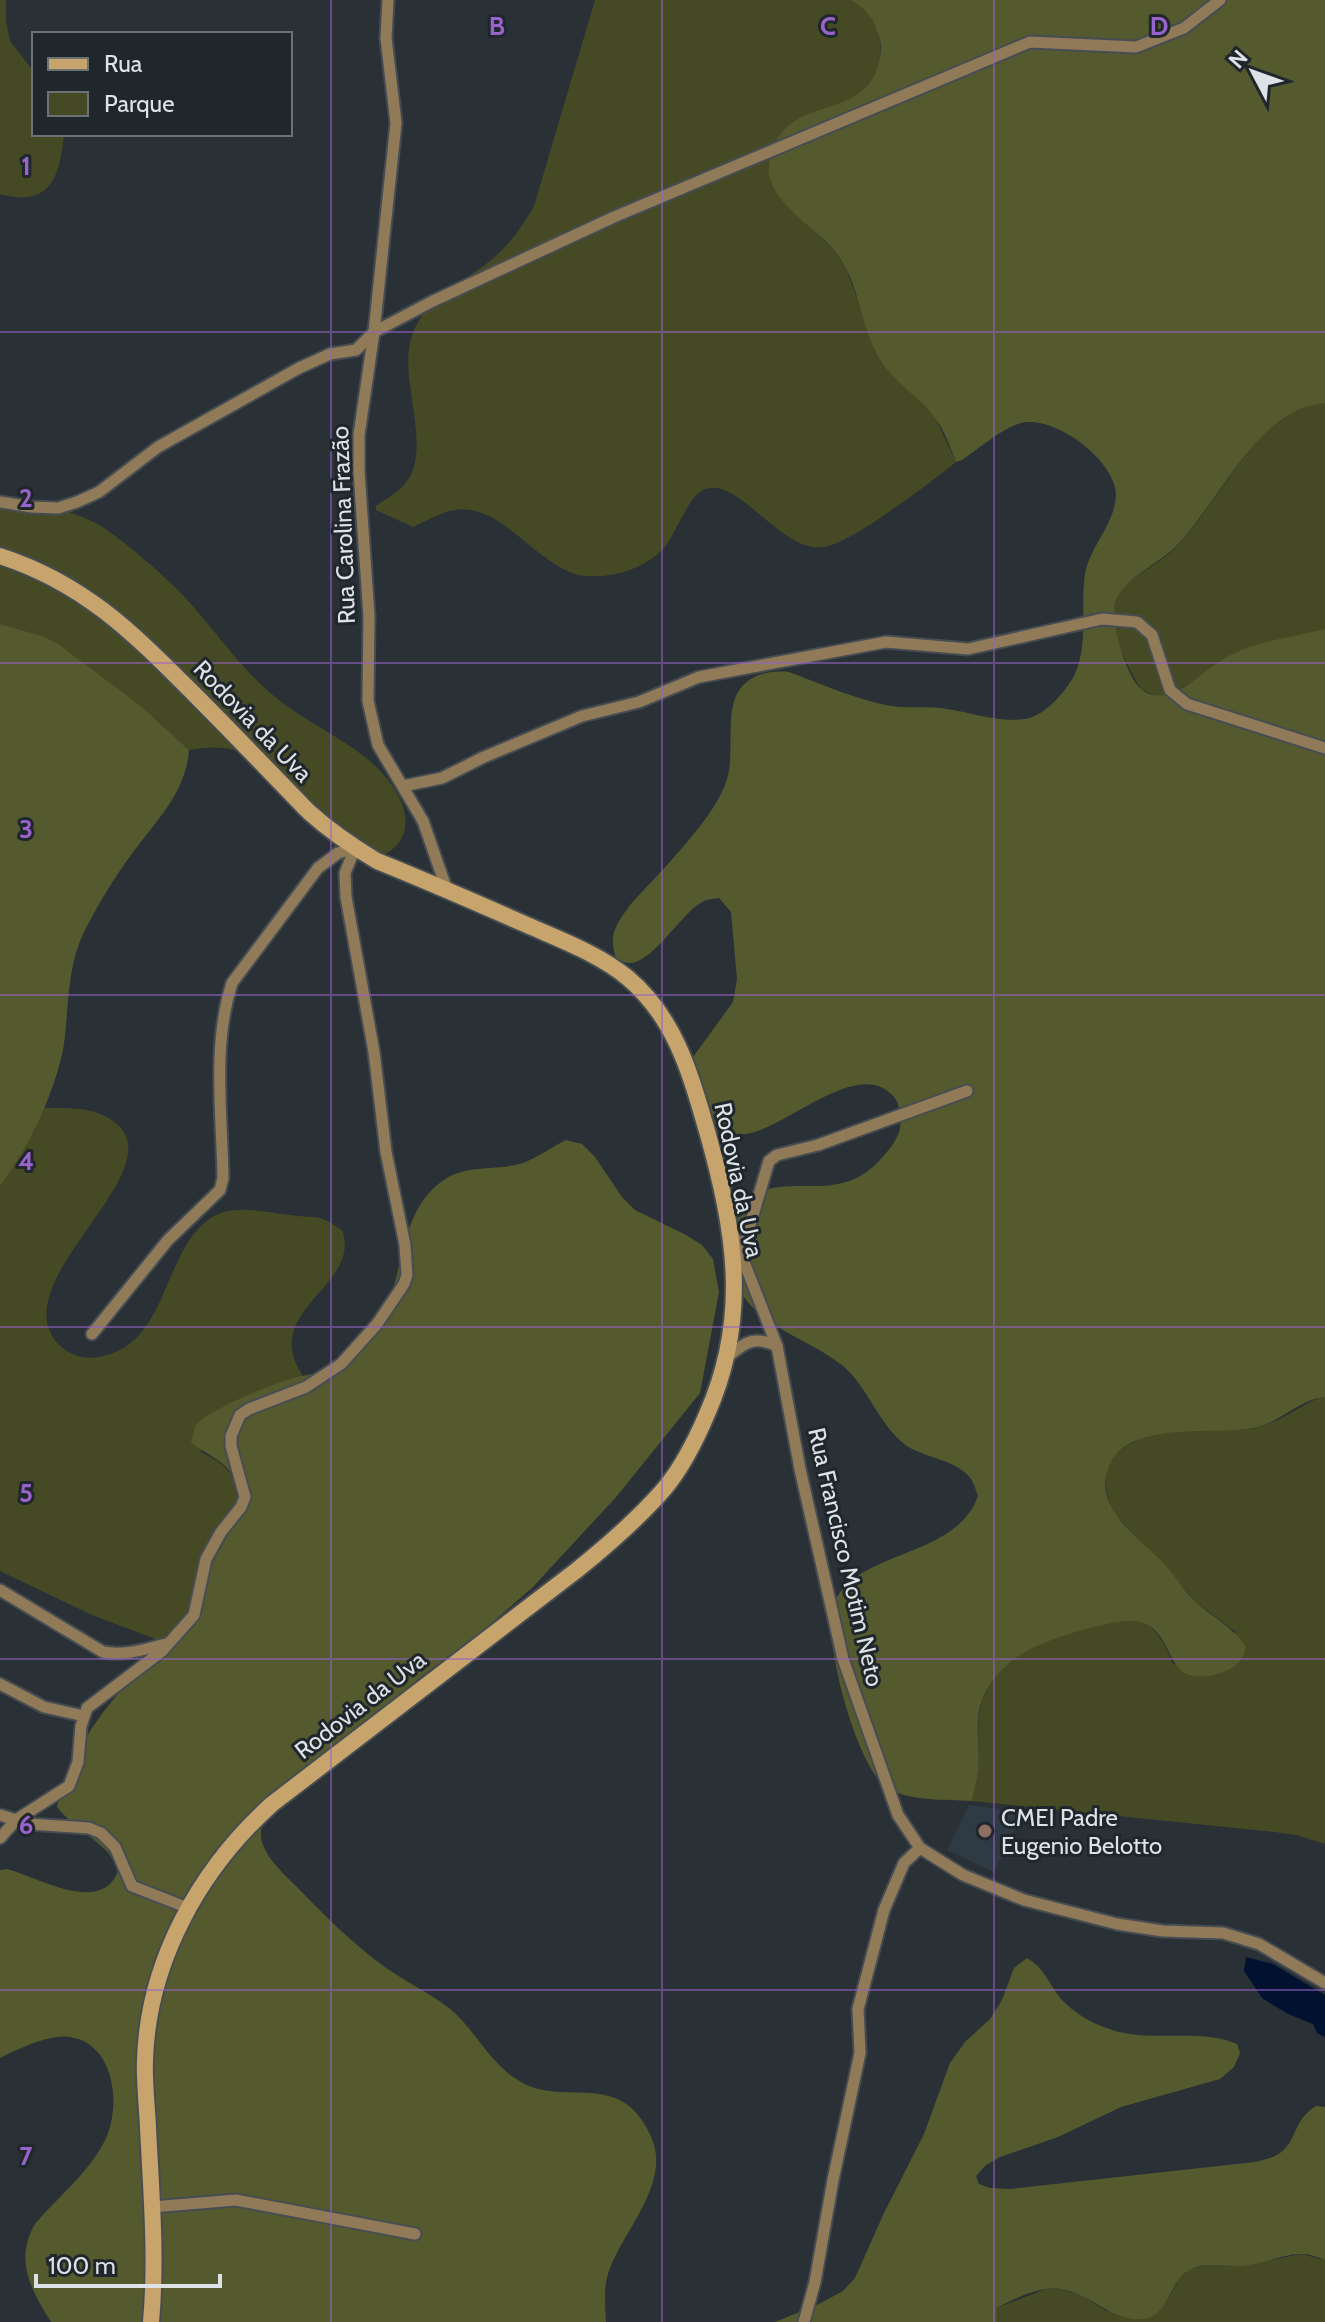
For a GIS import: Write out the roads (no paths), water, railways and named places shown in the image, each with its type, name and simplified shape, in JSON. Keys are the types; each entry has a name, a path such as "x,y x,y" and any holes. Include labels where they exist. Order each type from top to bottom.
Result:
{"street":[{"name":"Rua Carolina Frazão","path":"388,0 386,38 396,123 374,332 359,435 369,616 368,701 378,745 423,821 447,890"},
{"path":"0,502 58,508 77,502 99,492 158,447 299,368 330,354 356,350 374,332 433,301 614,217 1030,42 1136,47 1184,28 1220,0"},
{"name":"Rodovia da Uva","path":"0,556 38,570 72,588 128,628 309,812 355,848 377,861 602,960 627,977 658,1010 688,1063 729,1224 735,1301 729,1356 699,1434 679,1468 648,1506 577,1570 272,1804 230,1846 198,1889 162,1973 149,2027 145,2060 152,2207 151,2322"},
{"path":"403,786 442,778 582,716 639,702 699,677 886,642 968,649 1102,619 1137,622 1152,635 1170,690 1187,704 1325,748"},
{"path":"92,1334 168,1240 220,1190 223,1178 221,1045 226,1001 232,983 318,868 338,853 355,848"},
{"path":"0,1838 16,1820 69,1786 78,1762 87,1708 171,1643 194,1615 206,1559 245,1497 231,1446 231,1436 240,1415 306,1387 341,1364 377,1324 407,1275 405,1245 386,1152 374,1052 346,897 345,873 355,848"},
{"path":"742,1252 769,1161 777,1155 818,1145 967,1091"},
{"name":"Rua Francisco Motim Neto","path":"729,1224 777,1346 800,1469 843,1659 898,1815 920,1848 963,1875 1024,1900 1117,1924 1163,1931 1223,1933 1259,1944 1325,1983"},
{"path":"729,1356 752,1339 777,1346"},
{"path":"0,1590 103,1652 138,1652 171,1643"},
{"path":"0,1684 44,1707 84,1716"},
{"path":"0,1815 29,1824 89,1828 101,1833 115,1847 132,1886 188,1908"},
{"path":"806,2318 860,2053 858,2009 884,1910 904,1863 920,1848"},
{"path":"152,2207 236,2200 415,2234"}],"water":[{"path":"1246,1957 1273,1964 1325,1995 1325,2037 1317,2033 1313,2024 1288,2014 1262,1998 1244,1971"}],"place":[{"name":"CMEI Padre Eugenio Belotto","path":"985,1831"}]}
